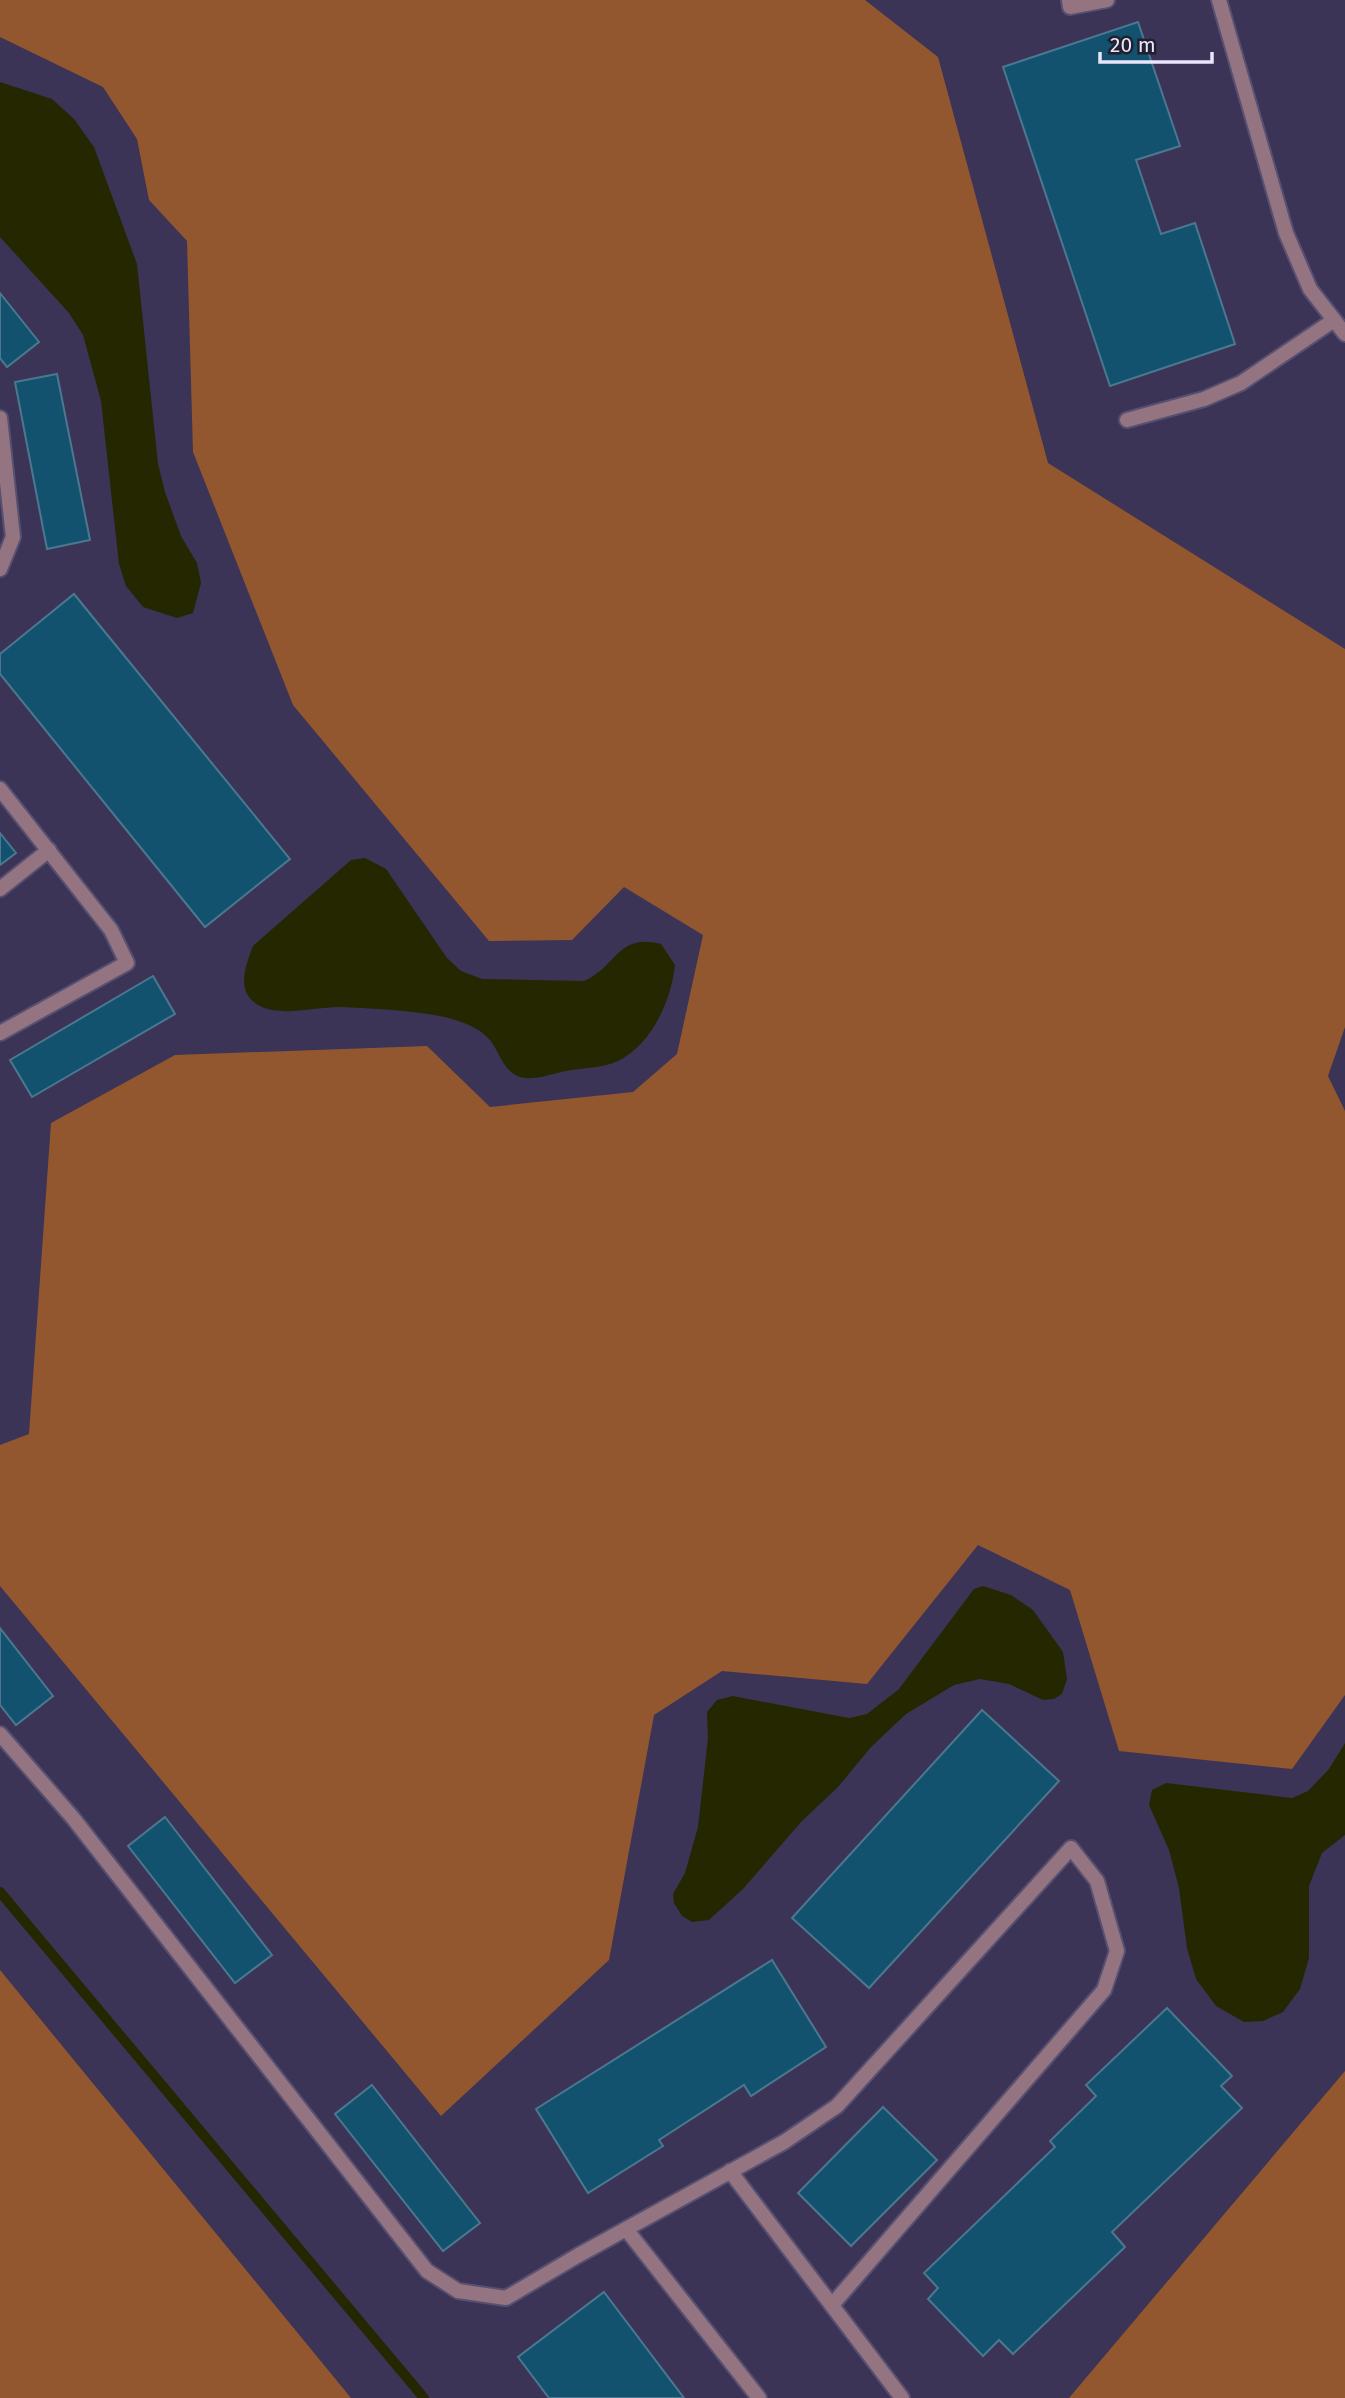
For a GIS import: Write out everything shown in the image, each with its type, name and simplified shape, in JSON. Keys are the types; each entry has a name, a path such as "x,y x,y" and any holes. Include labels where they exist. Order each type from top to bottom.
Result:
{"lane":[{"path":"1069,0 1070,7 1107,0"},
{"path":"1219,0 1286,233 1310,289 1345,334"},
{"path":"1127,421 1204,399 1241,383 1334,320"},
{"path":"0,418 13,537 0,569"},
{"path":"0,789 111,930 127,963 0,1033"},
{"path":"0,890 49,850"},
{"path":"0,1734 73,1818 427,2271 458,2291 506,2298 784,2142 837,2106 1071,1848 1097,1881 1117,1951 1104,1990 832,2305"},
{"path":"730,2171 902,2398"},
{"path":"626,2229 759,2398"}],"shaded area":[{"path":"0,0 865,0 938,57 1048,463 1345,649 1345,1027 1328,1076 1345,1111 1345,1695 1292,1769 1119,1751 1070,1590 978,1545 867,1684 722,1671 654,1715 609,1960 441,2116 0,1586 0,1445 29,1434 51,1123 175,1055 427,1046 490,1107 633,1092 677,1054 703,935 624,887 572,940 489,941 293,705 193,452 187,241 149,200 137,139 103,87 0,37"},
{"path":"0,82 52,99 74,119 94,147 137,264 158,464 181,536 197,563 201,583 193,613 177,618 143,607 126,586 119,564 101,401 83,335 69,313 0,237"},
{"path":"365,858 386,869 447,958 461,971 482,979 584,981 595,975 626,947 646,942 661,944 675,965 669,993 658,1020 641,1044 618,1061 525,1078 517,1076 506,1067 492,1042 482,1032 441,1016 339,1007 277,1011 252,1001 247,994 244,979 253,946 351,860"},
{"path":"983,1586 1011,1595 1033,1610 1063,1652 1067,1679 1062,1694 1054,1699 1043,1700 1009,1684 980,1679 954,1685 906,1714 871,1747 838,1787 801,1822 743,1889 709,1920 692,1922 682,1916 674,1903 673,1894 685,1873 698,1827 708,1738 707,1712 717,1700 733,1696 849,1718 867,1714 899,1689 974,1589"},
{"path":"1345,1743 1345,1835 1322,1853 1309,1886 1309,1958 1300,1989 1283,2012 1263,2021 1244,2022 1216,2006 1196,1979 1187,1948 1179,1888 1169,1850 1149,1805 1152,1790 1166,1783 1292,1798 1308,1791 1329,1769"},
{"path":"0,1970 351,2398 0,2398"},
{"path":"1345,2071 1345,2398 1069,2398"}],"building":[{"path":"1138,22 1180,146 1136,160 1161,234 1195,223 1235,344 1110,386 1003,67"},
{"path":"0,293 39,342 7,367 0,358"},
{"path":"57,374 90,540 47,549 15,382"},
{"path":"74,594 290,859 205,927 0,674 0,654"},
{"path":"0,833 16,853 0,865"},
{"path":"153,976 175,1014 32,1097 10,1060"},
{"path":"0,1628 53,1696 16,1725 0,1705"},
{"path":"982,1710 1059,1781 869,1988 792,1918"},
{"path":"165,1817 272,1955 235,1983 128,1846"},
{"path":"772,1960 826,2047 751,2096 744,2085 659,2140 663,2146 588,2193 536,2109"},
{"path":"1167,2008 1232,2076 1221,2086 1242,2108 1112,2232 1125,2247 1013,2354 999,2340 983,2356 928,2299 938,2288 924,2273 1055,2147 1050,2141 1096,2096 1086,2085"},
{"path":"372,2085 480,2223 443,2251 335,2114"},
{"path":"883,2107 937,2160 851,2246 798,2193"},
{"path":"604,2292 684,2398 549,2398 518,2357"}],"waterway":[{"path":"0,1892 424,2398"}]}
